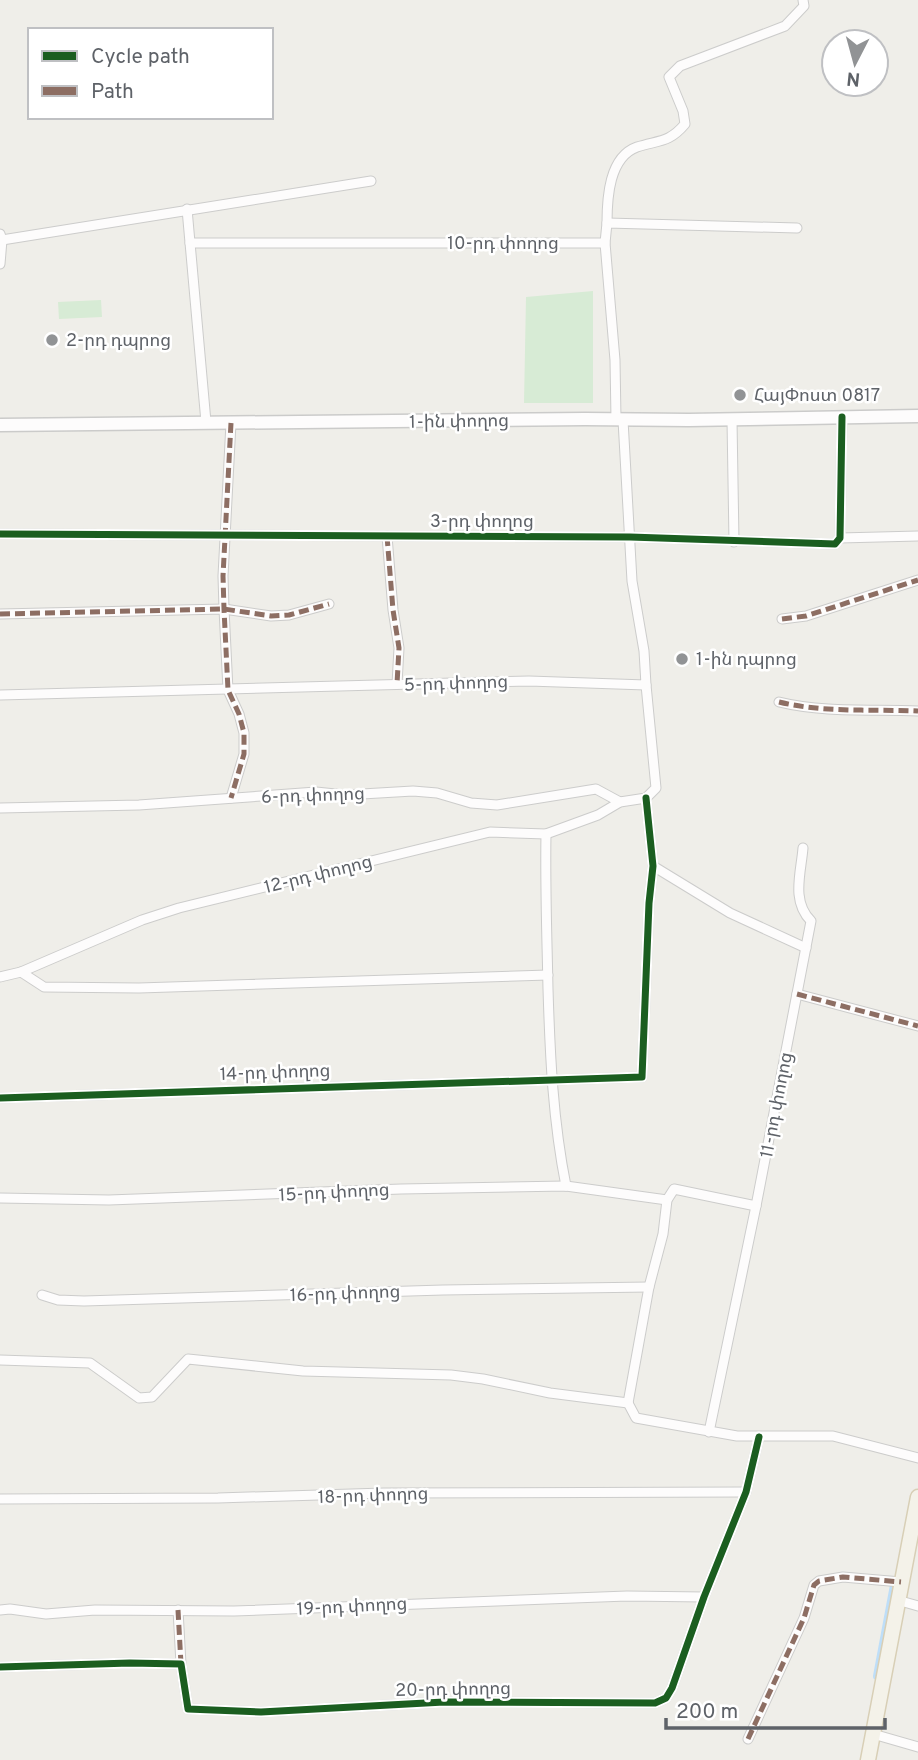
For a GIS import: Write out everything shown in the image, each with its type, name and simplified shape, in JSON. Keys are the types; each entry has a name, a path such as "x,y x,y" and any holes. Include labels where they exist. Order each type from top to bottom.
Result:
{"main road":[{"name":"1-ին փողոց","path":"0,425 732,420 918,416"},
{"path":"868,1760 918,1497"}],"street":[{"path":"620,802 646,798 656,788 645,651 632,581 605,243 615,167 621,157 635,148 676,135 685,124 669,77 680,66 785,26 804,6 803,0"},
{"path":"0,264 1,237 371,181"},
{"path":"187,209 206,422"},
{"path":"607,223 797,228"},
{"name":"10-րդ փողոց","path":"190,243 605,243"},
{"path":"842,417 840,538 918,536"},
{"path":"732,420 734,542"},
{"path":"231,423 223,576 224,609 228,690 244,733 244,754 231,798"},
{"name":"3-րդ փողոց","path":"0,534 630,537 835,544 840,538"},
{"path":"387,537 399,648 397,684"},
{"path":"782,619 806,616 918,580"},
{"path":"0,614 224,609 271,616 289,615 329,604"},
{"name":"5-րդ փողոց","path":"0,695 529,681 646,684"},
{"path":"779,702 839,709 918,710"},
{"name":"6-րդ փողոց","path":"0,807 139,805 316,792 345,795 413,791 437,793 481,805 497,805 596,789 620,802"},
{"path":"646,798 653,866 730,913 806,948"},
{"name":"12-րդ փողոց","path":"0,977 21,972 142,920 179,908 490,832 546,834 598,814 620,802"},
{"path":"546,834 545,925 551,1082 556,1136 566,1186"},
{"name":"11-րդ փողոց","path":"709,1432 811,921 798,901 803,848"},
{"name":"14-րդ փողոց","path":"0,1098 642,1077 653,866"},
{"path":"21,972 44,988 139,988 548,975"},
{"path":"797,994 918,1026"},
{"name":"15-րդ փողոց","path":"0,1198 109,1200 566,1186 667,1200"},
{"path":"756,1206 674,1189 667,1200 663,1234 649,1287 628,1403 636,1418 709,1432 759,1437 833,1436 918,1458"},
{"name":"16-րդ փողոց","path":"43,1295 58,1300 84,1301 443,1290 649,1287"},
{"path":"0,1360 90,1363 139,1398 152,1397 188,1359 303,1371 451,1375 550,1393 628,1403"},
{"name":"20-րդ փողոց","path":"181,1664 188,1709 261,1712 444,1702 655,1703 666,1698 672,1688 704,1597 746,1492 759,1437"},
{"name":"18-րդ փողոց","path":"0,1499 218,1498 384,1493 746,1492"},
{"path":"748,1739 804,1618 814,1585 819,1581 843,1577 901,1582"},
{"name":"19-րդ փողոց","path":"0,1610 46,1614 95,1610 234,1611 627,1596 704,1597"},
{"path":"897,1600 918,1605"},
{"path":"0,1667 181,1664 178,1610"},
{"path":"873,1734 918,1747"}],"green space":[{"path":"593,291 593,403 524,403 526,297"},
{"path":"101,300 102,317 59,319 58,302"}],"waterway":[{"path":"877,1676 894,1585"}],"marked path":[{"path":"231,423 223,576 224,609 228,690 244,733 244,754 231,798"},
{"path":"387,536 399,648 397,684"},
{"path":"782,619 806,616 918,580"},
{"path":"0,614 224,609 271,616 289,615 329,604"},
{"path":"779,702 831,709 918,711"},
{"path":"797,994 918,1026"},
{"path":"748,1739 804,1618 814,1585 819,1581 843,1577 901,1582"},
{"path":"178,1610 181,1664"}],"cycle path":[{"path":"0,534 630,537 835,544 840,538 842,417"},
{"path":"0,1098 642,1077 653,866 646,798"},
{"path":"0,1667 181,1664 188,1709 261,1712 444,1702 655,1703 666,1698 672,1688 704,1597 746,1492 759,1437"}],"place":[{"name":"2-րդ դպրոց","path":"52,340"},
{"name":"ՀայՓոստ 0817","path":"740,395"},
{"name":"1-ին դպրոց","path":"682,659"}]}
